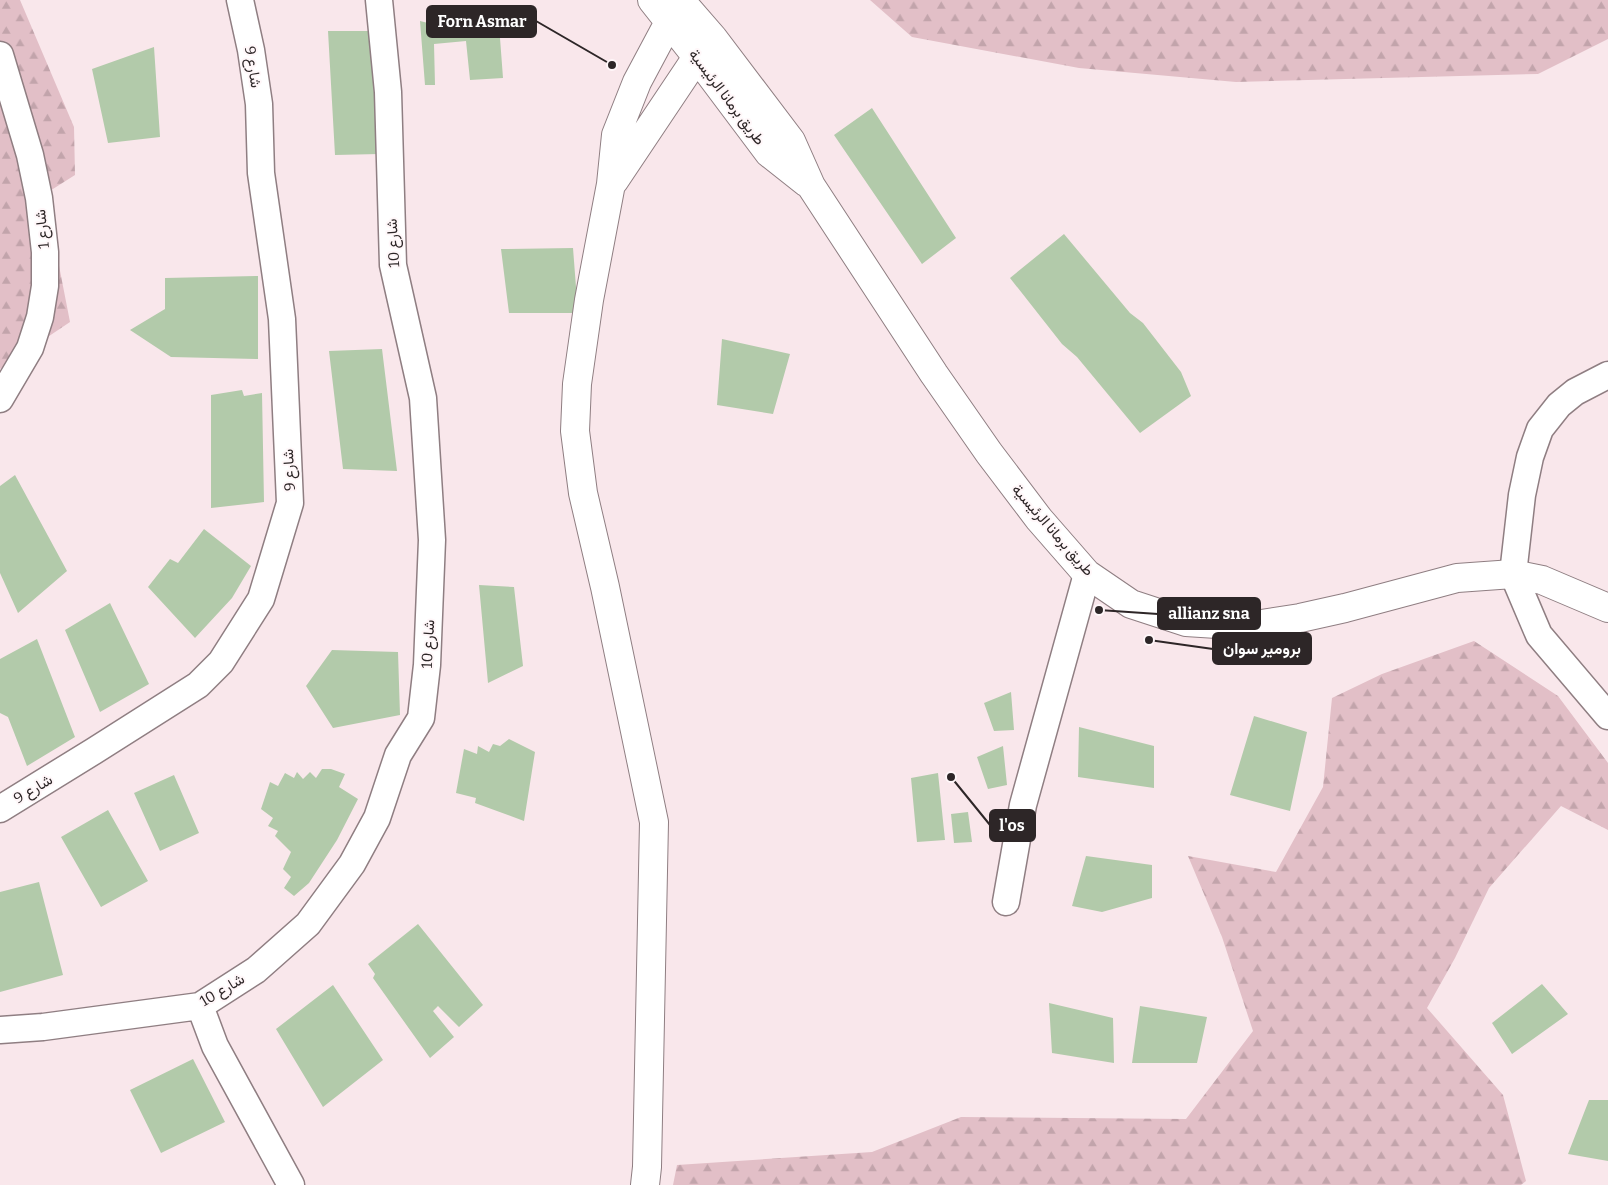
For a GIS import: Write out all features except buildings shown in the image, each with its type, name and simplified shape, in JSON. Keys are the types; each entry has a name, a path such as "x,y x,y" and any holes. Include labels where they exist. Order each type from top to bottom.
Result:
{"main road":[{"name":"طريق برمانا الرئيسية","path":"652,0 678,10 705,48 769,153 811,186 934,374 989,453 1039,519 1087,574 1131,604 1186,622 1248,626 1300,618 1345,608 1457,578 1513,574 1542,580 1608,608"},
{"path":"645,1185 652,985 654,822 607,597 583,493 575,431 577,384 611,184 616,134 637,82 678,10"},
{"path":"611,184 705,48"}],"street":[{"name":"شارع 9","path":"0,809 94,752 198,685 221,662 261,599 290,503 282,319 261,173 259,104 251,50 240,0"},
{"name":"شارع 10","path":"0,1030 43,1027 200,1006 256,970 308,924 352,864 377,818 398,754 421,718 427,665 432,531 423,398 393,265 388,92 379,0"},
{"name":"شارع 1","path":"0,55 30,155 39,198 45,252 45,286 40,317 30,348 0,398"},
{"path":"1608,375 1575,392 1559,405 1540,429 1530,457 1522,495 1513,574 1539,635 1608,716"},
{"path":"1006,902 1023,806 1087,574"},
{"path":"200,1006 215,1046 291,1185"}],"green space":[{"path":"0,0 20,0 74,127 75,175 45,194 70,322 0,369"},
{"path":"870,0 1608,0 1608,39 1538,74 1236,82 1079,68 912,37"},
{"path":"1474,641 1558,696 1608,763 1608,830 1561,806 1489,888 1455,958 1427,1008 1503,1095 1526,1181 1521,1185 673,1185 677,1165 872,1152 961,1117 1186,1119 1253,1031 1222,937 1188,856 1276,872 1323,787 1332,698 1382,674"}],"place":[{"name":"Forn Asmar","path":"612,65"},
{"name":"allianz sna","path":"1099,610"},
{"name":"برومير سوان","path":"1149,640"},
{"name":"l'os","path":"951,777"}]}
